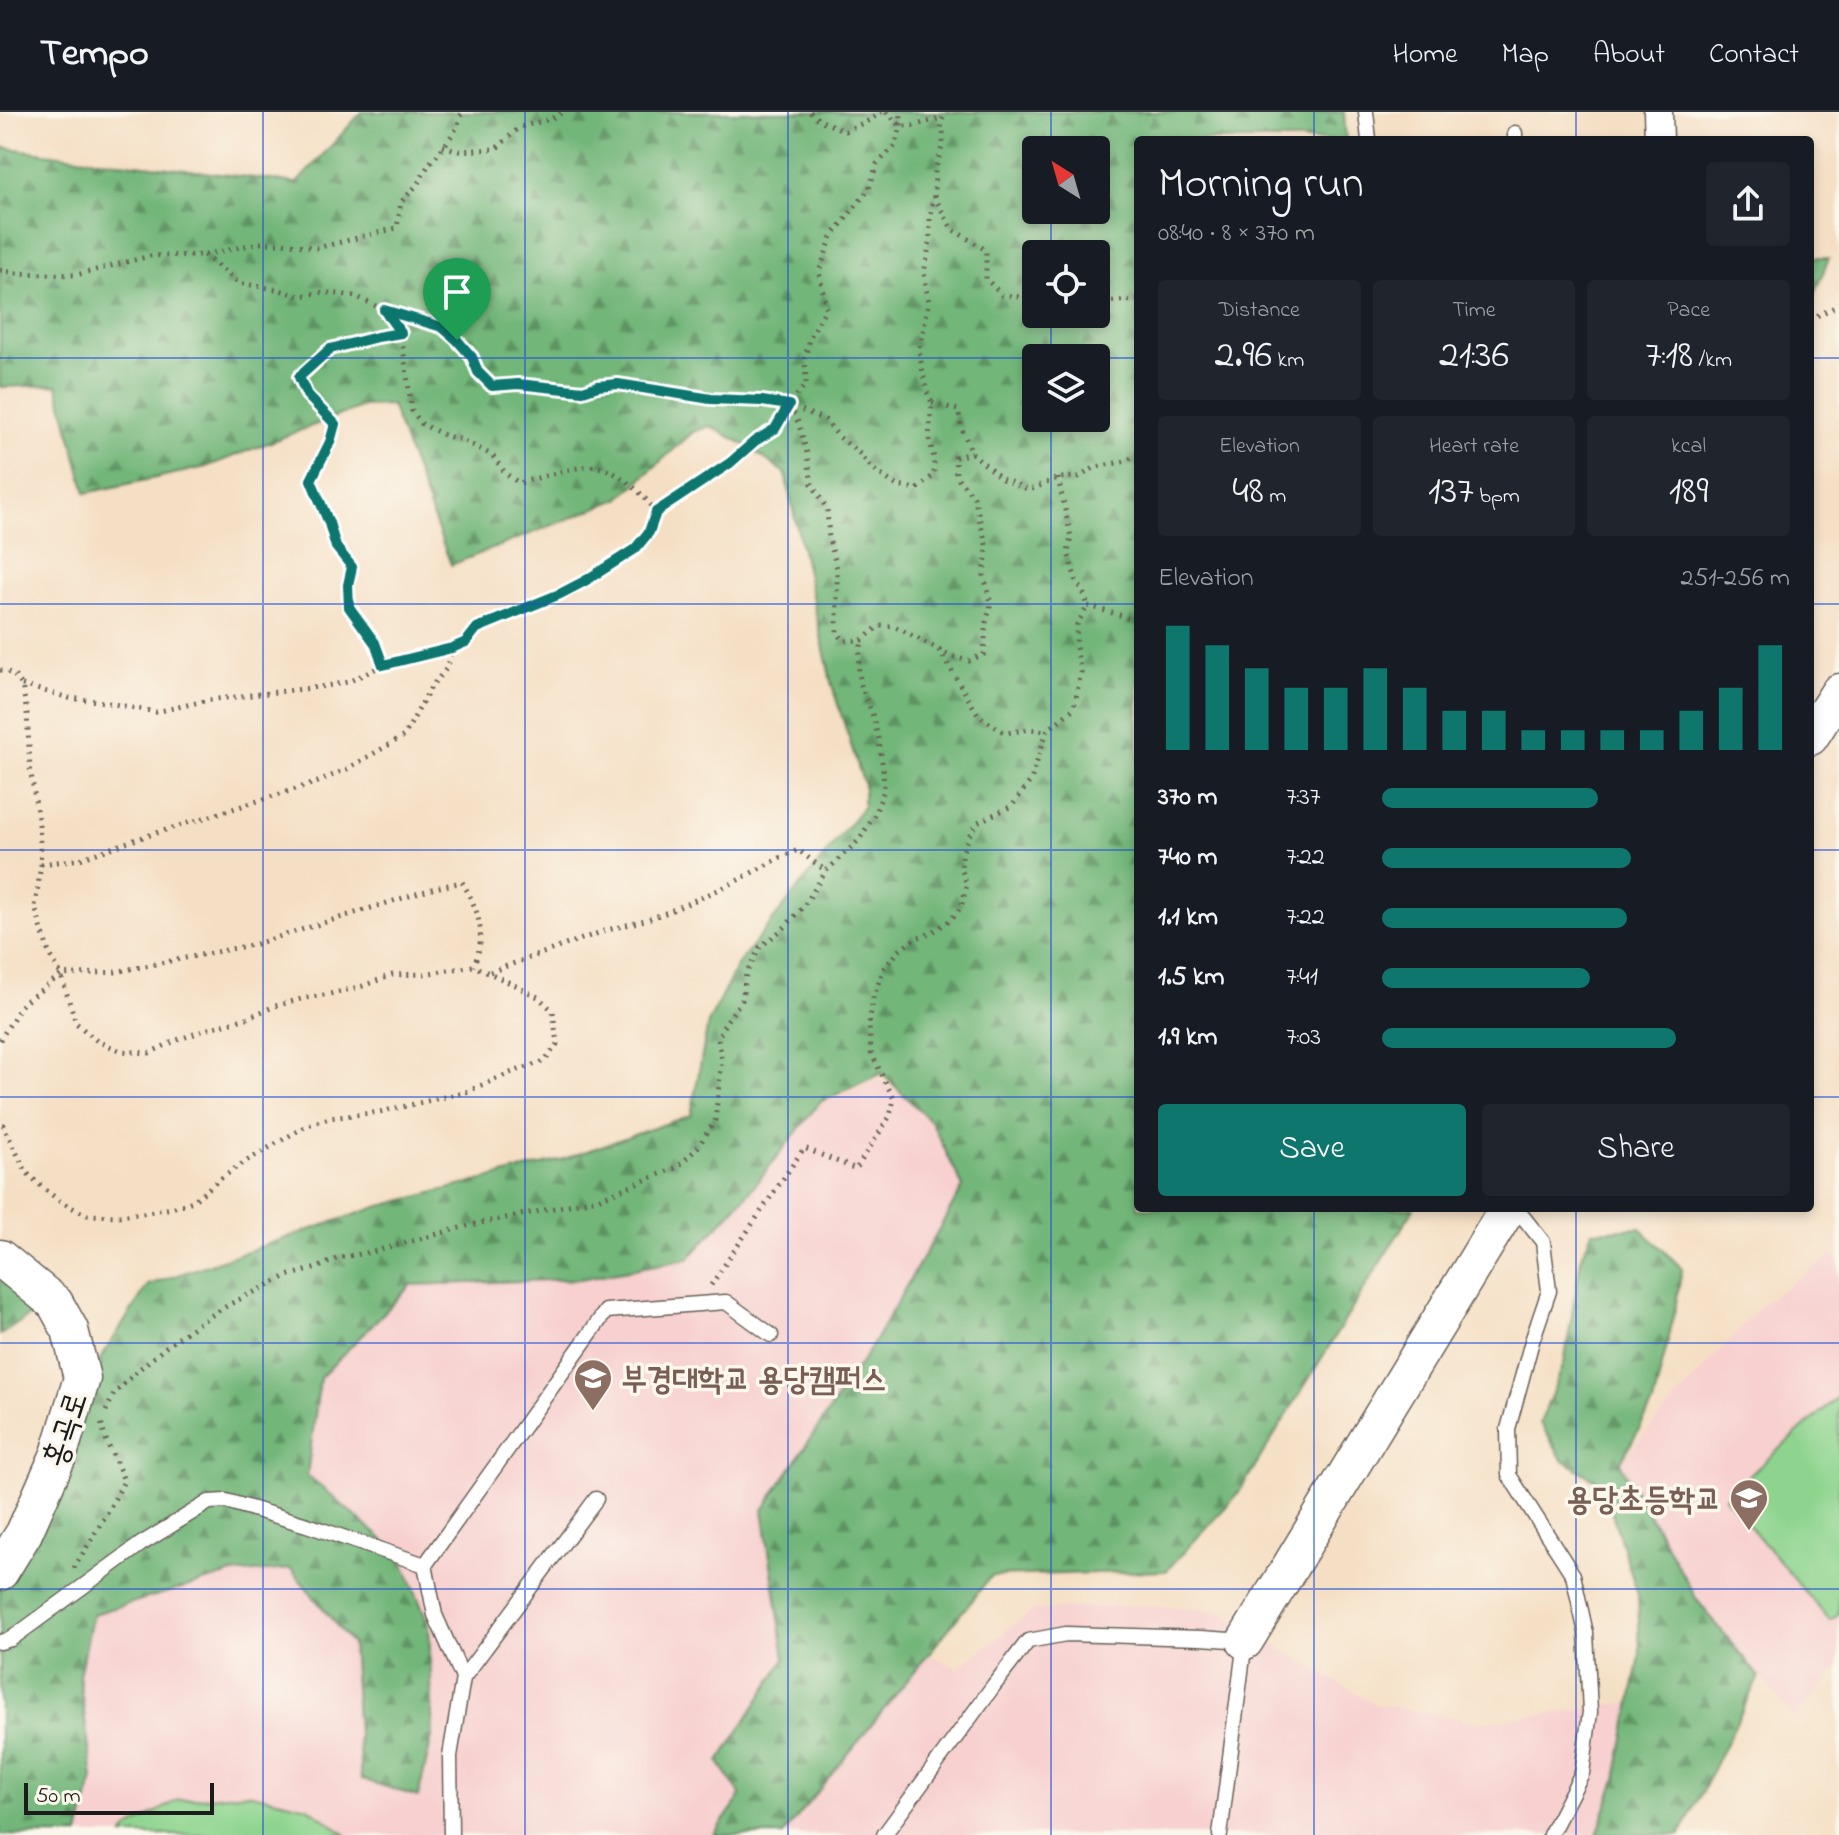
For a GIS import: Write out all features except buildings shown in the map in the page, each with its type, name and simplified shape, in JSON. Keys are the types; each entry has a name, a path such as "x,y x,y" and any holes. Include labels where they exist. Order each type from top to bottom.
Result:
{"street":[{"path":"1658,112 1659,136"},
{"path":"1814,731 1839,692"},
{"path":"1245,1641 1506,1212"},
{"name":"홍곡로","path":"0,1258 55,1303 70,1330 82,1378 59,1454 24,1533 0,1572"}],"lane":[{"path":"1366,112 1369,136"},
{"path":"1519,1212 1543,1242 1549,1291 1508,1429 1509,1475 1573,1575 1586,1633 1590,1712 1582,1773 1550,1835"},
{"path":"463,1678 435,1615 425,1565 606,1311 726,1302 771,1335"},
{"path":"451,1835 450,1756 463,1678 596,1499"},
{"path":"0,1642 11,1639 141,1544 209,1502 226,1501 425,1565"},
{"path":"884,1835 1028,1641 1066,1634 1245,1641 1220,1835"}],"path":[{"path":"0,270 76,275 150,256 204,255 259,243 317,248 397,228 401,202 417,185 458,126 464,112"},
{"path":"443,146 459,151 496,149 520,127 551,119 563,112"},
{"path":"810,112 819,120 845,131 884,112 901,126 942,120"},
{"path":"22,685 69,698 156,712 209,700 348,682 383,665 466,642 477,628 560,594 635,549 649,532 656,512 775,429 806,384 805,358 810,337 826,308 819,272 832,236 869,189 877,164 895,146 901,126 901,112"},
{"path":"204,255 239,283 300,296 323,292 355,296 384,310 442,327 472,357 478,372 492,386 518,384 583,391 618,384 711,399 789,405 825,420 874,470 897,486 917,489 934,475 929,437 932,403 926,389 919,351 929,303 924,273 930,242 935,170 943,144 942,120 946,112"},
{"path":"934,195 952,229 986,250 986,279 1002,295 1022,297"},
{"path":"1110,301 1134,300"},
{"path":"1814,317 1839,305"},
{"path":"384,310 401,333 412,411 422,424 492,455 506,474 519,483 562,471 596,466 618,476 645,497 656,512"},
{"path":"383,665 375,643 349,607 348,585 352,567 336,547 311,480 330,442 335,424 307,395 299,377 330,349 401,333"},
{"path":"932,403 958,410 972,453 1002,479 1030,490 1058,478 1079,477 1096,467 1127,461 1134,456"},
{"path":"789,405 798,422 812,484 827,509 829,539 837,568 837,632 844,641 862,640 879,626 894,626 953,657 969,661 984,654 991,604 984,575 987,548 974,497 956,476 955,457 972,453"},
{"path":"697,1304 804,1148 856,1169 884,1127 894,1099 871,1053 869,1025 873,998 884,968 900,950 952,919 961,907 967,885 961,868 963,851 970,834 978,822 1012,806 1031,780 1047,731 1074,708 1081,672 1076,647 1077,624 1088,606 1068,553 1071,537 1058,478"},
{"path":"1088,606 1134,622"},
{"path":"55,1607 124,1481 104,1439 101,1420 114,1394 137,1371 196,1325 287,1276 317,1268 338,1258 471,1225 598,1199 678,1167 698,1147 715,1120 722,1060 718,1039 725,1023 742,1000 746,974 760,947 784,928 804,906 826,871 859,840 874,816 884,790 879,741 861,686 858,665 862,640"},
{"path":"41,864 80,859 318,782 347,769 404,736 431,687 446,669 452,648"},
{"path":"938,648 979,716 1005,733 1031,729 1047,731"},
{"path":"0,670 13,674 22,685 27,713 41,864 35,907 76,1023 97,1041 121,1051 149,1053 275,1006 363,986 392,975 424,974 473,966 538,997 553,1011 557,1044 545,1061 466,1092 380,1112 329,1118 308,1125 246,1161 193,1201 172,1208 119,1216 87,1215 44,1189 26,1172 3,1125 0,1125"},
{"path":"490,973 591,935 668,912 798,850 826,871"},
{"path":"0,1040 22,1004 61,975 115,972 256,944 462,882 474,902 481,931 479,955 473,966"}],"shaded area":[{"name":"부경대학교 용당캠퍼스","path":"879,1079 972,1143 1002,1218 813,1603 958,1668 1034,1610 1146,1605 1219,1611 1374,1704 1480,1722 1646,1701 1636,1835 48,1835 84,1586 353,1306 462,1264 643,1253 822,1103"},
{"name":"용당초등학교","path":"1833,1255 1839,1260 1839,1665 1795,1718 1697,1600 1619,1463 1763,1303"}],"green space":[{"path":"362,112 1344,112 1346,136 1134,136 1134,1212 1412,1212 1238,1494 1166,1571 991,1576 783,1835 713,1835 741,1796 719,1762 785,1659 763,1510 872,1346 963,1187 932,1123 882,1073 820,1102 750,1191 688,1259 580,1279 411,1285 320,1378 307,1475 400,1554 429,1625 433,1733 418,1797 361,1779 352,1644 291,1569 230,1574 93,1614 79,1675 93,1778 79,1835 0,1835 0,1587 92,1372 148,1285 377,1207 561,1160 691,1115 708,1023 738,964 863,807 864,785 832,686 785,473 742,443 710,426 693,432 619,499 451,565 391,405 363,406 206,467 86,493 57,385 0,387 0,147 297,183"},
{"path":"1814,258 1829,258 1814,295"},
{"path":"1640,1228 1682,1268 1653,1404 1620,1463 1697,1600 1759,1677 1680,1835 1597,1835 1616,1779 1640,1656 1638,1595 1603,1485 1562,1459 1540,1423 1564,1364 1581,1259 1592,1231"},
{"path":"0,1278 40,1309 0,1335"},
{"path":"1839,1396 1839,1614 1830,1621 1725,1497"},
{"path":"247,1793 308,1807 346,1835 123,1835 129,1828 178,1800"}],"place":[{"name":"부경대학교 용당캠퍼스","path":"593,1412"},
{"name":"용당초등학교","path":"1749,1532"}],"route":[{"path":"384,310 442,327 457,340 472,357 478,372 492,386 518,384 583,391 618,384 711,399 789,405 775,429 656,512 649,532 635,549 560,594 477,628 466,642 383,665 375,643 349,607 348,585 352,567 336,547 311,480 330,442 335,424 307,395 299,377 330,349 401,333 384,310"}]}
